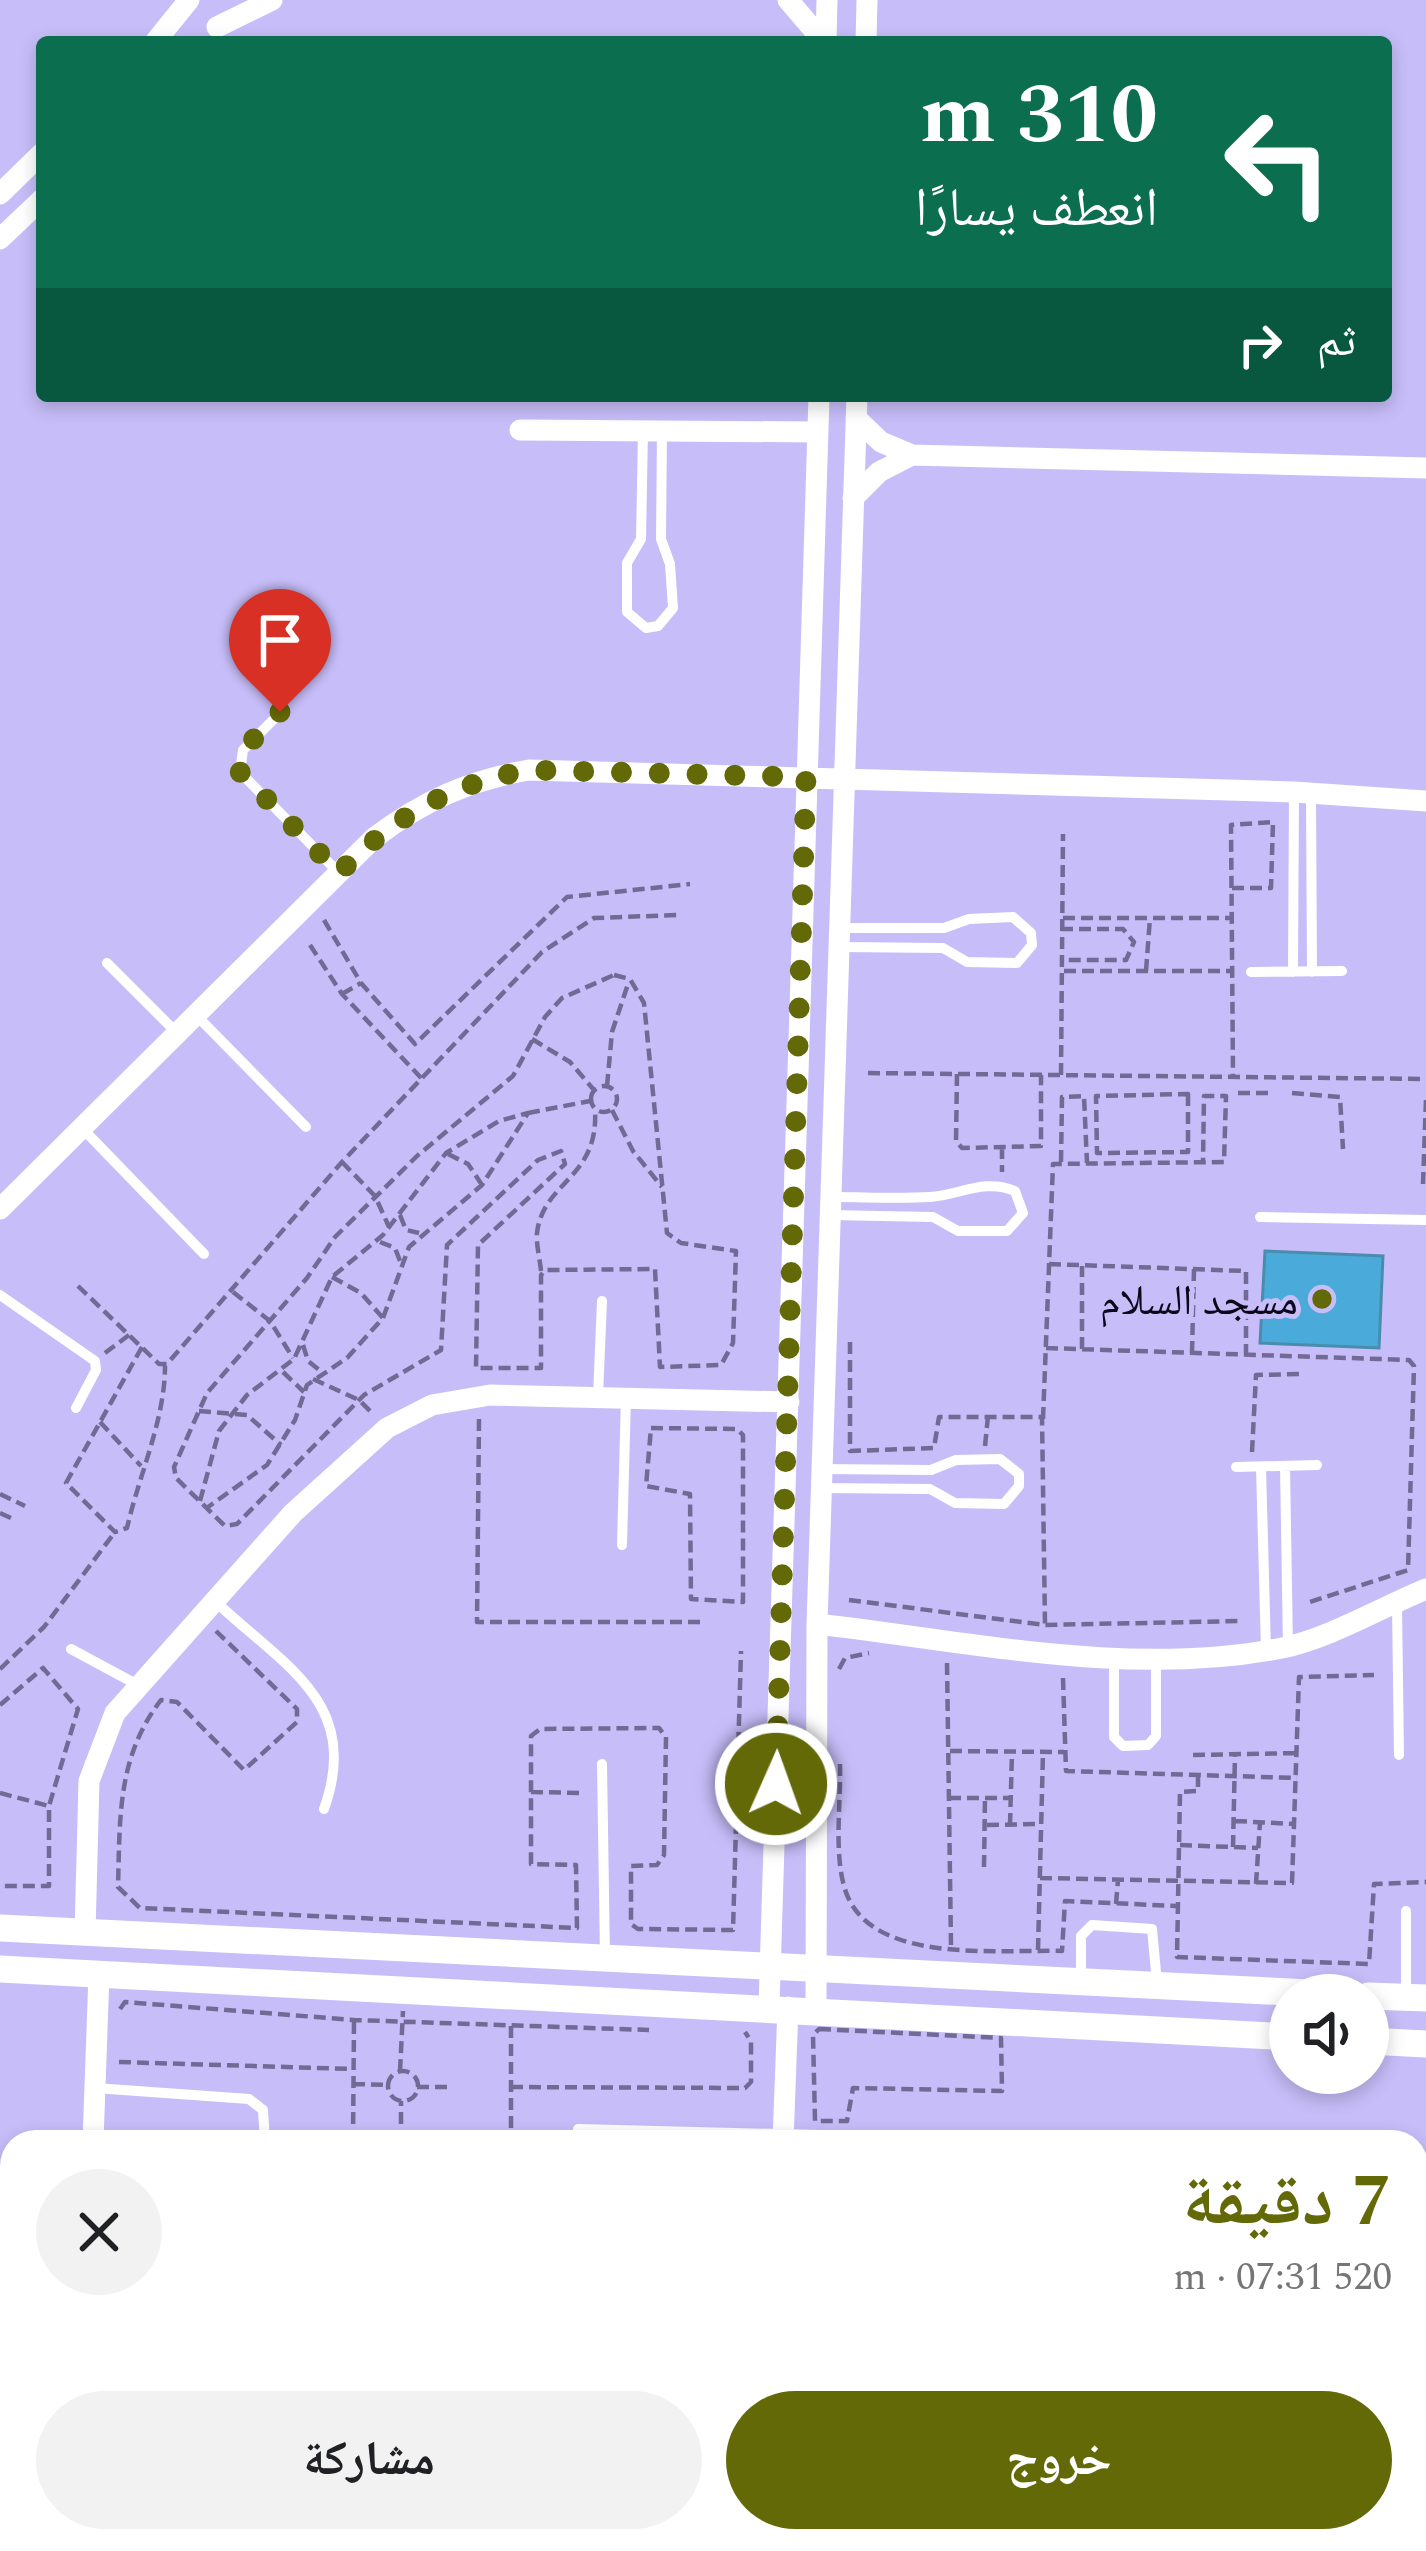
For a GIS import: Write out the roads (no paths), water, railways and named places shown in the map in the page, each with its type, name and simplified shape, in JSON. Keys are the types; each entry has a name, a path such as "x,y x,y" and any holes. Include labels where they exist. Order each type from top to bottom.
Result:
{"street":[{"path":"160,36 189,0"},
{"path":"210,35 235,0"},
{"path":"210,35 272,0"},
{"path":"788,0 820,36"},
{"path":"825,36 827,0"},
{"path":"866,36 867,0"},
{"path":"0,194 36,159"},
{"path":"0,239 36,205"},
{"path":"791,2007 770,1970 819,402"},
{"path":"857,407 881,442 912,455 1426,468"},
{"path":"783,2130 791,2007 815,1972 817,1624 857,407"},
{"path":"520,430 818,432"},
{"path":"854,498 879,472 912,455"},
{"path":"1,1206 339,873 408,812 487,777 529,770 806,777 1302,792 1426,801"},
{"path":"85,1933 89,1781 98,1746 136,1684 293,1513 387,1428 432,1405 479,1396 789,1402"},
{"path":"817,1624 1114,1657 1156,1657 1277,1649 1426,1589"},
{"path":"0,1928 1269,1992"},
{"path":"245,1982 247,1941"},
{"path":"0,1969 1269,2036"},
{"path":"93,2130 99,1974"},
{"path":"1389,2042 1426,2044"}],"lane":[{"path":"652,431 661,539 670,564 673,608 658,626 646,628 628,612 626,573 641,539 652,431"},
{"path":"280,712 243,750 240,772 339,873"},
{"path":"1293,971 1302,792"},
{"path":"1302,792 1312,972"},
{"path":"1013,917 1031,933 1032,945 1017,963 978,963 943,948 838,938 1013,917"},
{"path":"107,963 177,1033"},
{"path":"1251,972 1342,971"},
{"path":"196,1015 306,1127"},
{"path":"81,1127 204,1254"},
{"path":"1002,1186 1022,1201 1023,1213 1007,1231 958,1231 933,1216 830,1206 934,1197 959,1187 1002,1186"},
{"path":"1260,1216 1426,1220"},
{"path":"0,1294 94,1361 96,1370 76,1408"},
{"path":"598,1396 602,1301"},
{"path":"622,1545 626,1397"},
{"path":"984,1459 1000,1459 1018,1474 1014,1497 1004,1504 955,1503 930,1489 821,1479 931,1470 956,1460 984,1459"},
{"path":"1236,1467 1317,1465"},
{"path":"1277,1649 1285,1466"},
{"path":"1256,1467 1277,1649"},
{"path":"1397,1601 1399,1755"},
{"path":"207,1607 321,1701 336,1736 337,1774 324,1809"},
{"path":"71,1649 136,1684"},
{"path":"1114,1657 1114,1737 1123,1746 1148,1745 1156,1736 1156,1657"},
{"path":"602,1764 605,1961"},
{"path":"1406,1911 1416,1998"},
{"path":"1081,1984 1085,1929 1148,1926 1157,1936 1157,1987"},
{"path":"95,2088 249,2099 263,2110 264,2130"},
{"path":"578,2129 601,2130"}],"place":[{"name":"مسجد السلام","path":"1322,1299"}]}
